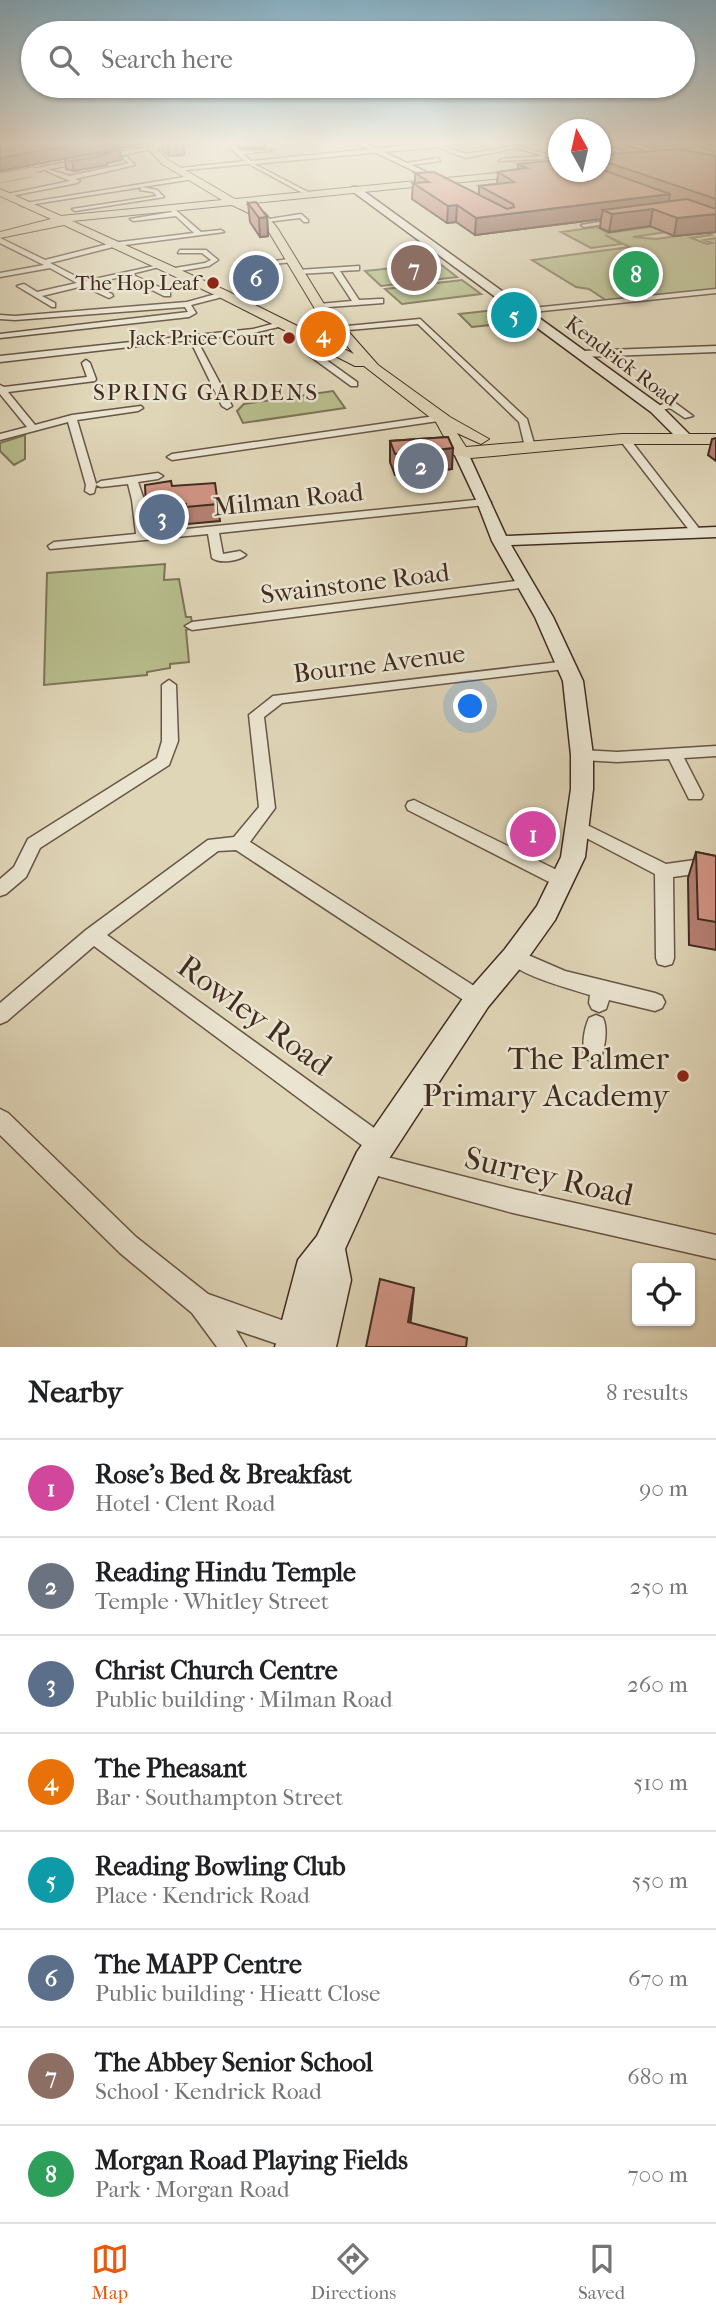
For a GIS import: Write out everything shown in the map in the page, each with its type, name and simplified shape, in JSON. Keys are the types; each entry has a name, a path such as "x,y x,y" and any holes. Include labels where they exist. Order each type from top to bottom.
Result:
{"main road":[{"path":"0,238 63,220 176,213 234,203"},
{"path":"240,203 266,220 319,306 373,368 485,447"},
{"path":"22,204 63,220 113,246 223,294 284,323 325,347 373,368"},
{"path":"443,419 459,447 529,447 622,439 716,439"},
{"path":"470,470 485,447"},
{"path":"485,502 500,541 524,584"}],"street":[{"path":"22,204 29,203"},
{"path":"75,209 116,203"},
{"name":"Kendrick Road","path":"379,203 656,409 685,438"},
{"path":"133,219 161,218 176,213 199,234"},
{"path":"266,220 301,216 306,221"},
{"path":"584,225 632,219"},
{"path":"212,223 229,240"},
{"path":"2,274 113,246 221,232"},
{"path":"0,238 109,296"},
{"path":"172,271 207,265 215,260 204,251 180,252"},
{"path":"262,266 260,263 289,261"},
{"path":"35,295 157,266"},
{"path":"298,272 356,268"},
{"path":"335,269 357,303"},
{"path":"2,274 52,305"},
{"path":"127,275 167,294"},
{"path":"523,310 716,290"},
{"path":"0,317 187,304 223,294"},
{"path":"319,306 380,301"},
{"path":"0,336 189,315 192,313 187,304"},
{"path":"337,329 420,321 524,421 529,447"},
{"path":"0,359 253,331 284,323"},
{"path":"192,337 227,406"},
{"path":"325,347 310,352 355,384"},
{"path":"582,354 716,348"},
{"path":"1,389 92,380 86,363"},
{"path":"1,389 33,428"},
{"path":"656,409 671,404 688,416"},
{"path":"0,438 72,418 138,408"},
{"path":"72,418 91,485 90,491"},
{"path":"172,457 443,419"},
{"path":"628,444 696,533"},
{"path":"459,447 485,502"},
{"path":"100,484 158,476"},
{"path":"132,480 138,500 142,536"},
{"name":"Milman Road","path":"54,546 485,502"},
{"path":"213,529 218,558 240,555"},
{"path":"500,541 716,532"},
{"path":"201,1304 306,1343 334,1280 329,1248 374,1154 478,999 514,957 546,913 563,881 573,857 579,827 582,755 573,681 568,665 524,584"},
{"name":"Swainstone Road","path":"192,626 524,584"},
{"name":"Bourne Avenue","path":"239,843 267,808 256,715 278,699 568,665"},
{"path":"0,889 20,872 34,844 164,761 170,741 169,685"},
{"path":"582,755 617,757 716,751"},
{"path":"675,755 695,795"},
{"path":"414,806 563,881"},
{"path":"579,827 664,871 716,864"},
{"path":"0,1014 93,935 215,845 239,843 478,999"},
{"path":"664,871 665,958"},
{"name":"Rowley Road","path":"93,935 374,1154"},
{"path":"514,957 598,1006 655,1002"},
{"path":"593,1052 598,1006"},
{"path":"0,1120 128,1245 201,1304 233,1347"},
{"name":"Surrey Road","path":"374,1154 513,1200 716,1247"}],"green space":[{"path":"669,224 666,232 633,237 656,239 704,232 711,235 691,238 707,244 712,243 704,240 716,238 716,289 607,301 589,289 576,287 532,260 630,247 605,235 621,244 591,248 561,232 597,227 608,233"},
{"path":"439,263 457,277 381,286 365,271"},
{"path":"462,280 481,294 402,304 385,289"},
{"path":"495,310 509,323 472,327 459,314"},
{"path":"333,391 345,408 243,423 237,411 244,404"},
{"path":"25,435 25,459 14,465 0,451 0,443"},
{"path":"165,564 164,580 179,579 186,617 191,617 193,628 186,630 189,662 170,664 170,668 147,672 147,675 44,685 47,573"}],"building":[{"path":"248,203 257,203 267,217 259,218"},
{"path":"443,203 495,203 507,209 514,207 511,203 598,203 476,218 457,205 448,206"},
{"path":"658,203 698,203 716,209 716,214 677,218 653,209 612,214 603,210"},
{"path":"448,437 453,448 395,454 390,441"},
{"path":"171,481 172,486 215,483 218,504 186,507 186,504 146,509 145,485"},
{"path":"696,852 716,856 716,922 698,919"},
{"path":"380,1279 414,1288 408,1322 467,1338 466,1347 366,1347"}],"place":[{"name":"The Abbey Senior School","path":"414,268"},
{"name":"Morgan Road Playing Fields","path":"636,274"},
{"name":"The MAPP Centre","path":"256,278"},
{"name":"The Hop Leaf","path":"213,283"},
{"name":"Reading Bowling Club","path":"514,315"},
{"name":"The Pheasant","path":"323,334"},
{"name":"Jack Price Court","path":"289,338"},
{"name":"Reading Hindu Temple","path":"421,466"},
{"name":"Christ Church Centre","path":"162,517"},
{"name":"Rose's Bed & Breakfast","path":"533,834"},
{"name":"The Palmer Primary Academy","path":"683,1076"}],"district":[{"name":"SPRING GARDENS","path":"206,392"}]}
